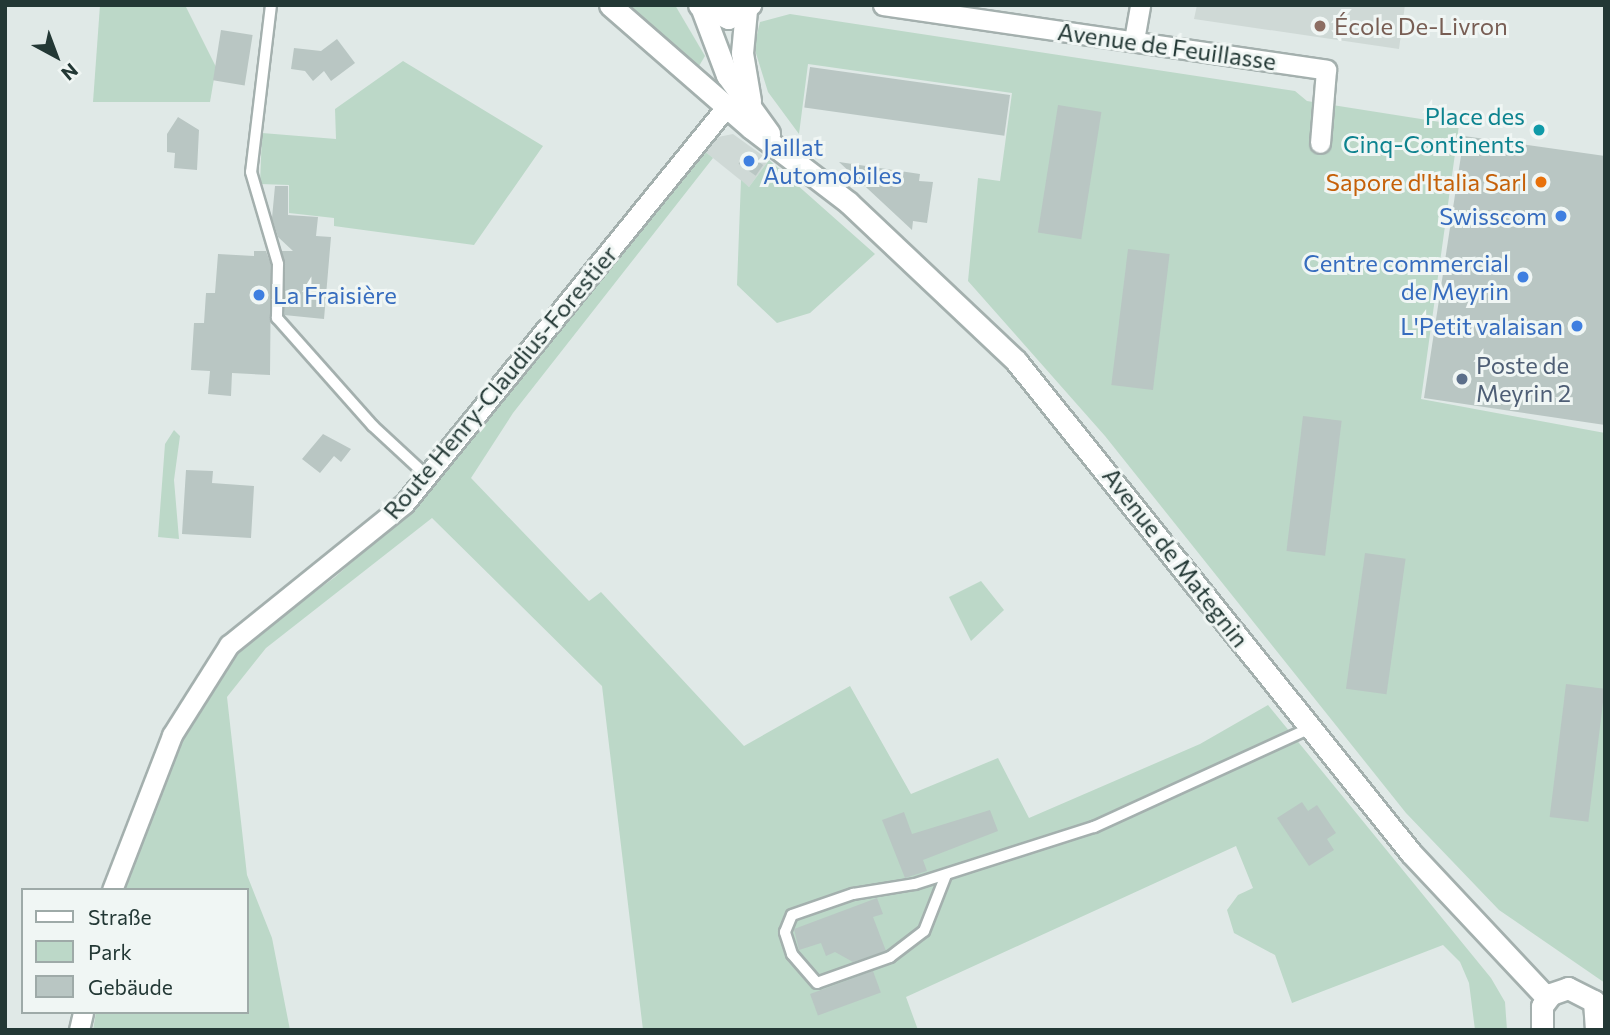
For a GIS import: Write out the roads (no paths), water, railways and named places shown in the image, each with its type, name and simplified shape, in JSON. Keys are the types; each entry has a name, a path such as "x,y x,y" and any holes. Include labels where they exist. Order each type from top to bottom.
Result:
{"main road":[{"name":"Avenue de Mategnin","path":"610,5 727,106 776,143 903,250 1016,361 1443,889 1547,998"},
{"name":"Avenue de Mategnin","path":"700,7 727,75 776,143"},
{"path":"700,7 727,18 748,7"},
{"name":"Avenue de Mategnin","path":"748,7 743,53 750,105"},
{"path":"1542,1030 1539,1015 1547,998 1562,989 1580,990 1597,1007 1599,1027"}],"street":[{"name":"Avenue de Feuillasse","path":"883,5 1326,70 1320,143"},
{"path":"1134,40 1140,5"},
{"name":"Route Henry-Claudius-Forestier","path":"113,888 173,736 220,657 257,621 375,531 428,477 727,106"}],"lane":[{"path":"271,5 251,172 278,264 276,318 373,426 428,477"},
{"path":"946,875 924,931 890,957 817,983 792,954 785,932 792,915 853,894 946,875 1120,817 1311,728"}],"place":[{"name":"École De-Livron","path":"1320,26"},
{"name":"Place des Cinq-Continents","path":"1539,130"},
{"name":"Jaillat Automobiles","path":"749,161"},
{"name":"Sapore d'Italia Sarl","path":"1541,182"},
{"name":"Swisscom","path":"1561,216"},
{"name":"Centre commercial de Meyrin","path":"1523,277"},
{"name":"La Fraisière","path":"259,295"},
{"name":"L'Petit valaisan","path":"1577,326"},
{"name":"Poste de Meyrin 2","path":"1462,379"}]}
